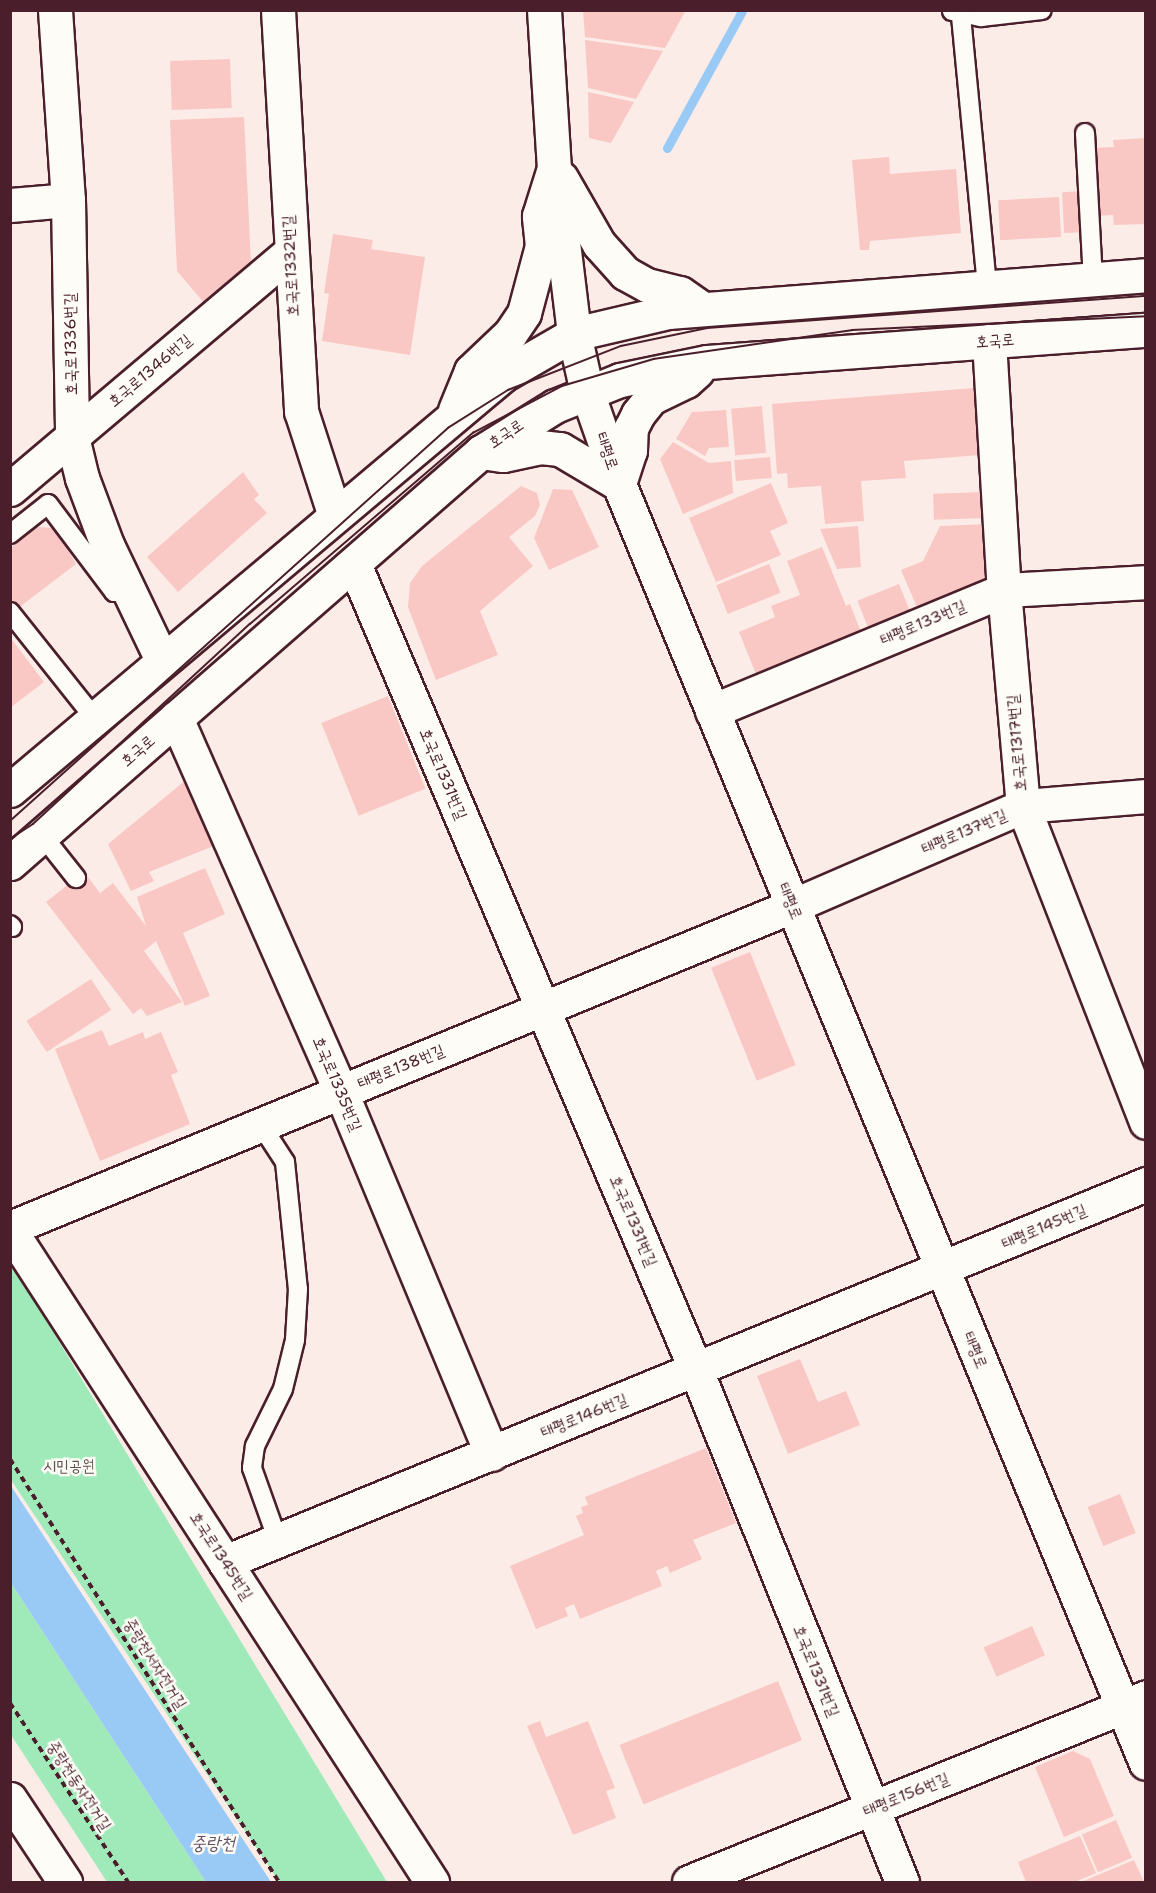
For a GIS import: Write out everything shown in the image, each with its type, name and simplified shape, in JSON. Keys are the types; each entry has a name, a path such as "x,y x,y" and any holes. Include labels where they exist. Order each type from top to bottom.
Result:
{"street":[{"name":"호국로1336번길","path":"55,10 68,200 72,437 82,478 126,589 162,660"},
{"name":"호국로1332번길","path":"278,10 290,252 301,411 335,516"},
{"name":"태평로","path":"544,10 554,168 574,334 587,392 618,484 942,1270 1134,1702 1146,1763"},
{"path":"554,168 599,244 626,273 647,285 680,292 703,309"},
{"path":"452,417 471,371 510,334 524,313 542,246 539,216 554,168"},
{"path":"10,205 68,200"},
{"name":"호국로1346번길","path":"10,489 290,252"},
{"path":"10,790 503,375 574,334 619,321 703,309 1146,275"},
{"name":"호국로","path":"10,863 481,452 528,419 587,392 620,380 707,362 1146,330"},
{"name":"호국로1317번길","path":"990,341 1004,590 1023,807 1146,1122"},
{"path":"481,452 503,455 540,447 560,449 618,484 630,451 631,428 638,414 651,398 686,381 707,362"},
{"name":"호국로1331번길","path":"354,564 696,1370 871,1810 902,1882"},
{"name":"태평로133번길","path":"712,711 1004,590 1146,582"},
{"name":"호국로1335번길","path":"176,718 341,1092 492,1454"},
{"name":"태평로137번길","path":"792,906 1023,807 1146,796"},
{"name":"태평로138번길","path":"10,1229 792,906"},
{"name":"태평로145번길","path":"942,1270 1146,1184"},
{"name":"호국로1345번길","path":"10,1229 432,1882"},
{"name":"태평로146번길","path":"225,1562 942,1270"},
{"name":"태평로156번길","path":"690,1882 1134,1702"},
{"path":"12,1804 65,1882"}],"lane":[{"path":"987,287 956,13 1042,10"},
{"path":"1085,133 1093,279"},
{"path":"10,534 48,504 114,592 126,589"},
{"path":"10,612 95,719"},
{"path":"42,835 76,878"},
{"path":"261,1125 285,1162 298,1289 295,1340 283,1389 255,1446 252,1468 278,1541"}],"path":[{"name":"중랑천서자전거길","path":"10,1459 279,1882"},
{"name":"중랑천동자전거길","path":"10,1703 128,1882"}],"green space":[{"name":"시민공원","path":"10,1261 387,1882 279,1882 11,1480"},
{"path":"11,1583 206,1882 107,1882 11,1735"}],"water":[{"name":"중랑천","path":"10,1486 271,1882 206,1882 11,1583"}],"building":[{"path":"583,10 686,10 665,48 585,37"},
{"path":"585,40 663,51 636,99 588,88"},
{"path":"230,59 232,108 172,110 170,61"},
{"path":"588,92 634,102 611,143 589,138"},
{"path":"244,117 251,263 205,304 177,271 170,120"},
{"path":"1146,138 1146,224 1114,225 1113,215 1095,216 1091,148 1114,147 1113,140"},
{"path":"889,157 890,174 956,169 961,233 870,241 869,250 860,250 852,160"},
{"path":"1084,191 1086,232 1064,233 1062,192"},
{"path":"1059,197 1061,237 1000,240 998,200"},
{"path":"333,234 373,240 371,249 425,257 410,355 322,341 329,294 324,293"},
{"path":"974,388 980,455 904,461 906,478 861,481 864,521 825,524 821,486 788,488 787,473 777,474 772,404"},
{"path":"762,406 766,453 735,456 731,409"},
{"path":"726,410 729,447 709,448 705,456 676,439 692,412"},
{"path":"673,442 709,463 731,461 733,493 683,514 660,459"},
{"path":"770,457 772,478 736,481 734,460"},
{"path":"243,472 259,495 254,499 267,513 178,592 147,557"},
{"path":"771,483 788,523 770,531 781,555 716,582 689,518"},
{"path":"521,486 537,493 540,505 535,516 509,537 533,566 480,611 498,655 436,680 408,607 410,583 422,566"},
{"path":"553,489 572,490 599,547 549,570 534,538"},
{"path":"985,492 986,518 934,520 933,494"},
{"path":"988,524 991,582 919,612 901,570 923,561 940,526"},
{"path":"858,526 861,567 837,569 820,529"},
{"path":"37,527 55,528 76,564 17,609 10,601 10,548"},
{"path":"822,547 846,606 850,604 863,637 758,679 739,632 775,617 771,606 800,595 787,561"},
{"path":"769,564 781,593 728,614 716,585"},
{"path":"899,584 911,613 869,630 857,601"},
{"path":"10,637 44,682 10,708"},
{"path":"388,696 425,789 359,816 321,723"},
{"path":"192,775 221,843 149,872 154,881 131,891 108,844"},
{"path":"205,868 225,914 183,933 210,996 185,1006 156,941 144,951 182,1002 147,1016 141,1008 133,1014 46,902 84,872 100,893 113,883 146,926 137,897"},
{"path":"750,952 796,1065 757,1081 711,968"},
{"path":"91,979 111,1010 47,1052 26,1021"},
{"path":"102,1030 109,1046 143,1032 145,1039 161,1032 178,1072 171,1075 190,1124 100,1161 55,1049"},
{"path":"800,1359 818,1402 846,1391 860,1425 788,1454 757,1376"},
{"path":"706,1448 736,1523 693,1540 702,1559 670,1573 667,1566 656,1571 662,1586 580,1619 574,1604 565,1608 568,1616 536,1629 510,1566 584,1535 576,1516 583,1513 581,1507 588,1505 585,1497"},
{"path":"1120,1494 1136,1533 1103,1546 1088,1507"},
{"path":"1032,1626 1045,1655 997,1677 984,1648"},
{"path":"778,1681 802,1740 643,1804 619,1745"},
{"path":"540,1721 546,1737 588,1721 615,1788 606,1791 616,1818 573,1835 527,1726"},
{"path":"1073,1751 1090,1759 1114,1816 1064,1837 1035,1767"},
{"path":"1116,1820 1132,1858 1098,1872 1082,1834"},
{"path":"1080,1836 1096,1873 1075,1882 1026,1882 1018,1862"},
{"path":"1134,1860 1144,1882 1081,1882"}],"waterway":[{"path":"667,148 742,11"}],"tram line":[{"path":"10,821 448,428 508,390 621,346 708,328 1146,296"},
{"path":"10,839 33,824 250,624 473,433 562,386 654,359 852,330 1146,316"}]}
